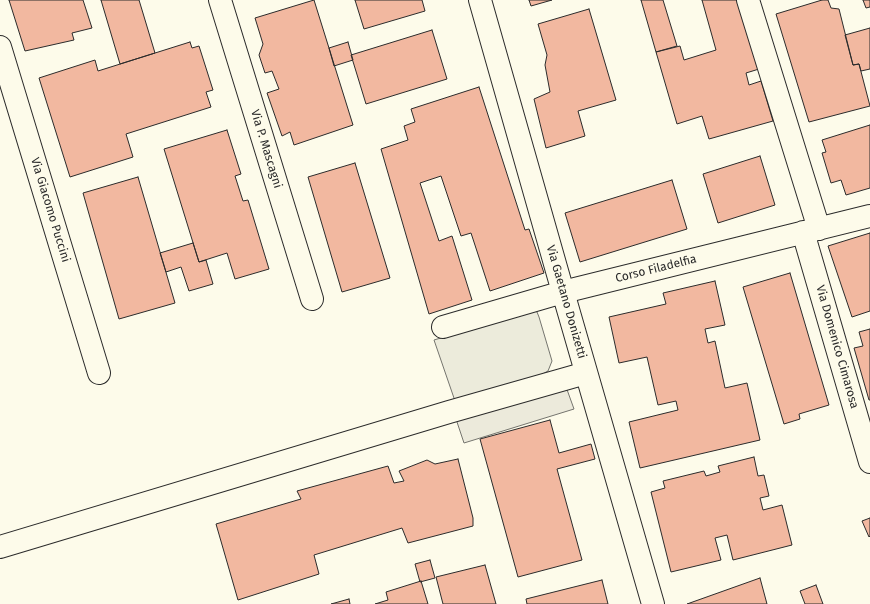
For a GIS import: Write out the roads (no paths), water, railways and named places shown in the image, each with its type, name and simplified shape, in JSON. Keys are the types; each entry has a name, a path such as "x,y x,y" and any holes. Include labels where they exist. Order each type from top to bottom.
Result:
{"street":[{"name":"Via P. Mascagni","path":"220,0 312,299"},
{"name":"Via Gaetano Donizetti","path":"480,0 586,373 654,604"},
{"name":"Via Domenico Cimarosa","path":"748,0 811,230 870,462"},
{"name":"Via Giacomo Puccini","path":"0,47 99,373"},
{"name":"Corso Filadelfia","path":"443,327 563,292 870,216"},
{"path":"0,547 449,412 586,373"}]}
